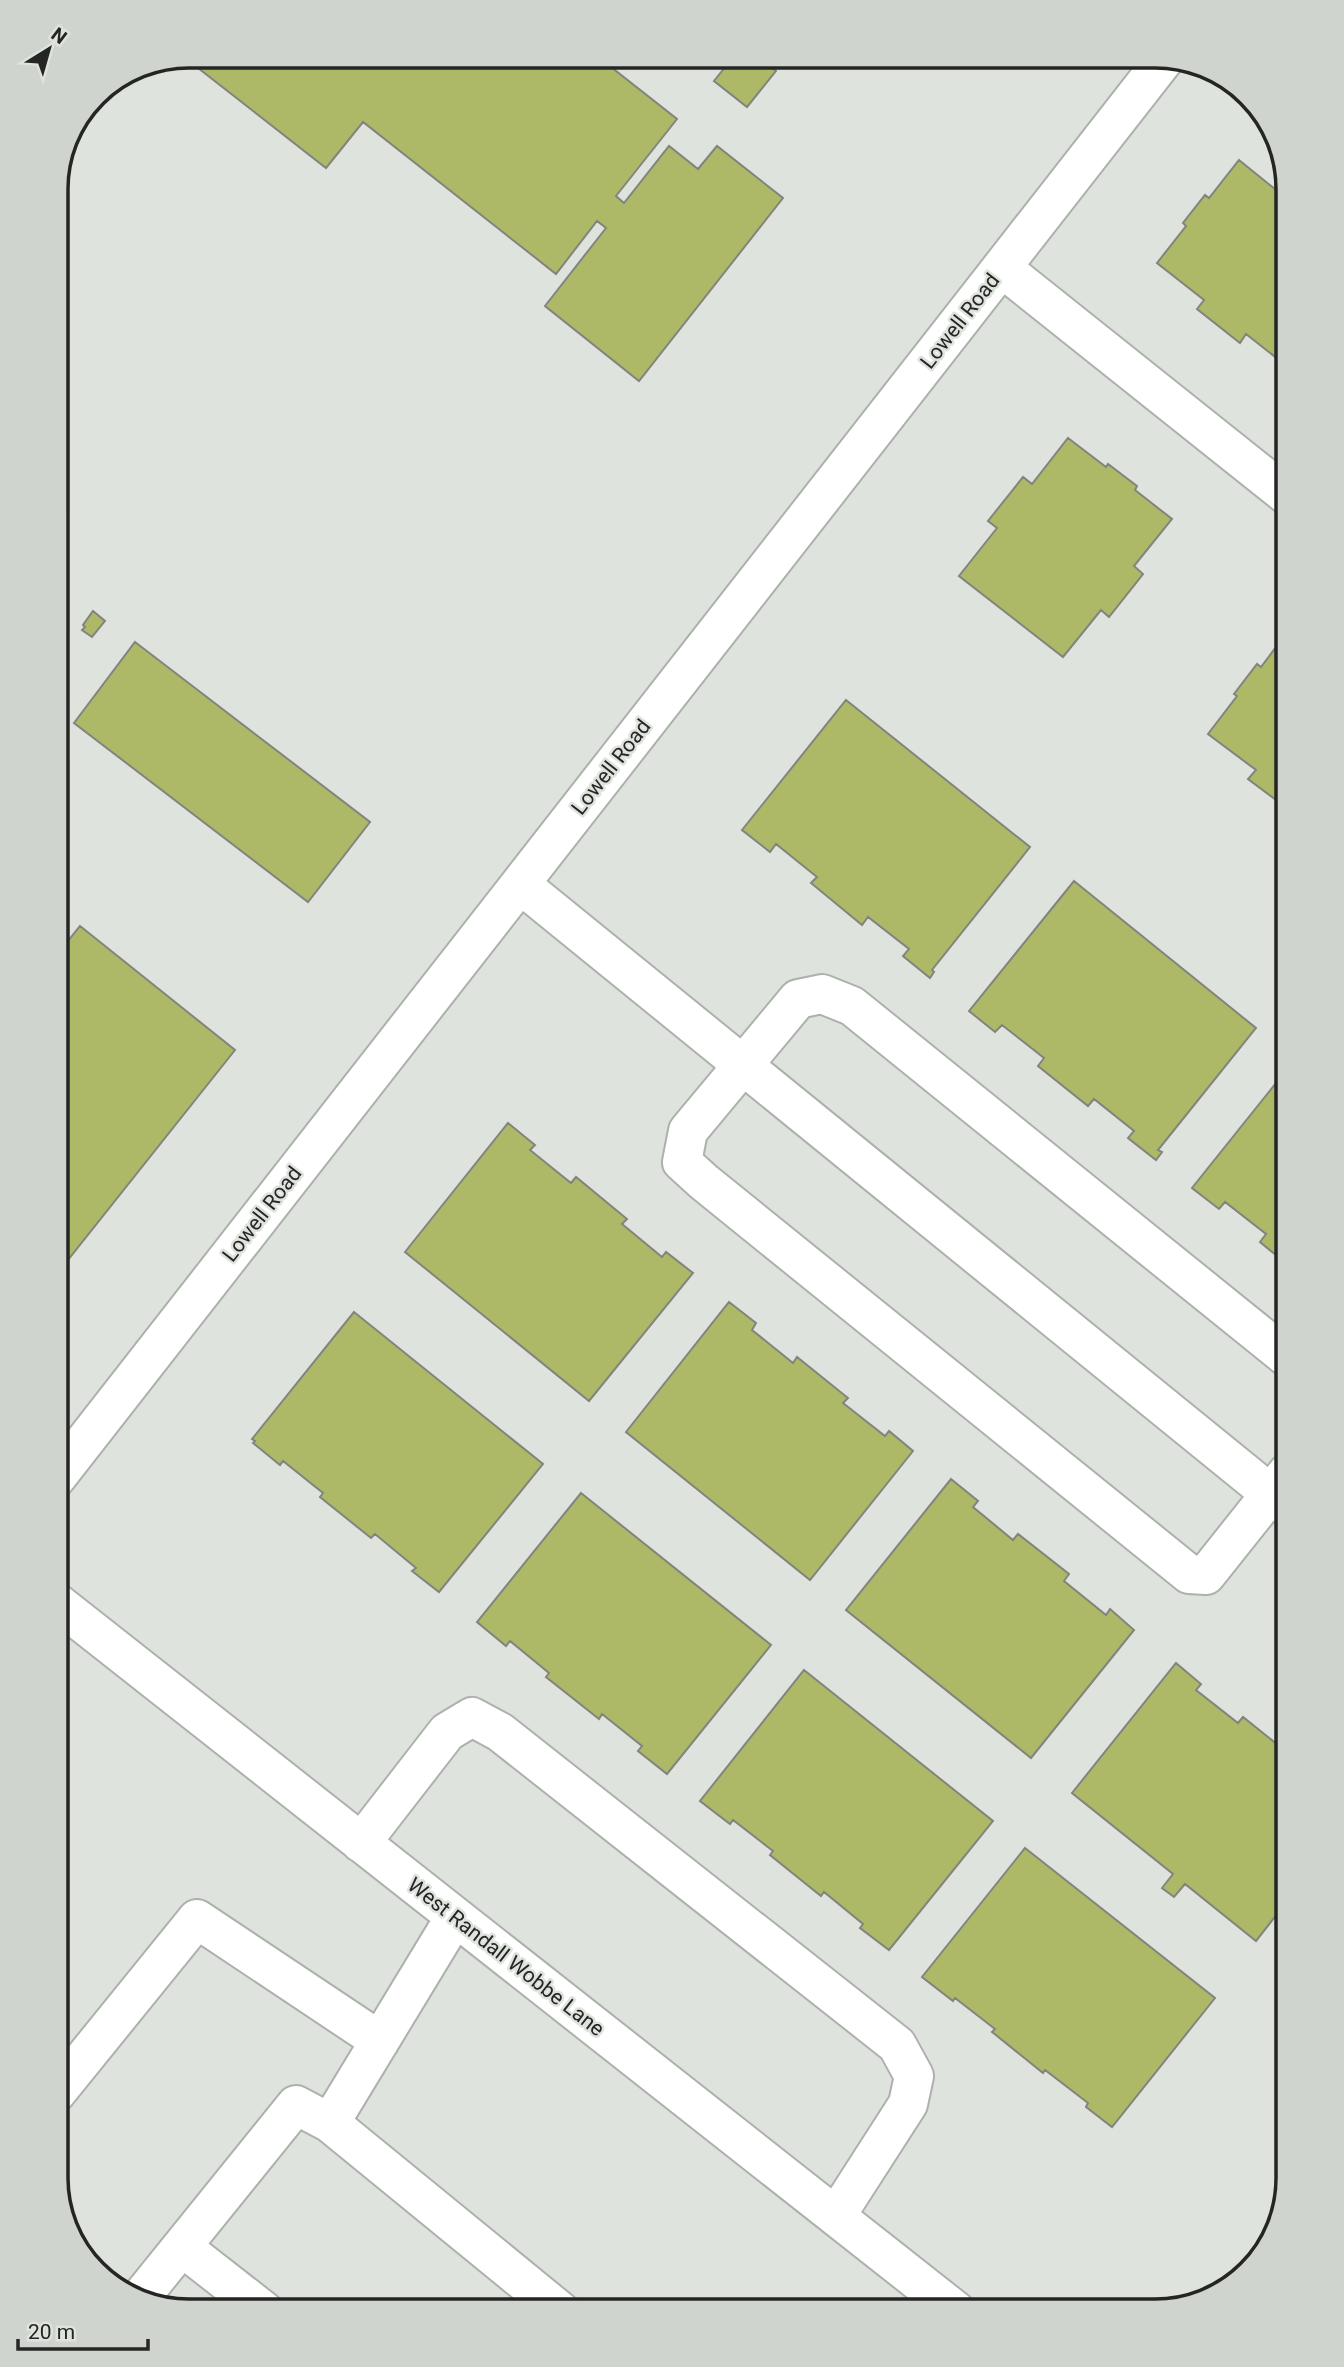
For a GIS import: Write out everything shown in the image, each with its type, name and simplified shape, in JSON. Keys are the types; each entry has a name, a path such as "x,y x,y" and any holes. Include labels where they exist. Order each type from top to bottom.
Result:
{"street":[{"name":"Lowell Road","path":"68,1462 1157,69"},
{"path":"1002,268 1276,486"},
{"path":"520,884 744,1066 1276,1486"},
{"path":"1276,1348 852,1006 822,994 798,999 688,1132 682,1162 704,1182 1189,1574 1206,1575 1276,1498"},
{"name":"West Randall Wobbe Lane","path":"68,1612 941,2299"},
{"path":"362,1843 447,1732 472,1717 500,1732 897,2045 914,2076 908,2104 836,2216"},
{"path":"330,2123 455,1917"},
{"path":"68,2078 197,1919 380,2040"},
{"path":"146,2290 296,2105 330,2123 545,2298"},
{"path":"182,2247 247,2298"}],"building":[{"path":"198,68 613,68 677,119 616,196 624,203 669,146 698,169 717,146 783,198 639,381 545,306 606,228 597,221 556,274 363,122 326,168"},
{"path":"724,69 773,69 776,71 747,107 714,81"},
{"path":"1239,160 1276,190 1276,358 1246,334 1240,343 1197,309 1204,300 1157,263 1186,226 1183,223 1205,195 1209,198"},
{"path":"1068,438 1106,467 1108,464 1137,486 1135,490 1172,519 1134,566 1143,574 1109,617 1101,610 1063,657 959,576 997,528 988,521 1023,477 1032,484"},
{"path":"93,611 105,621 92,637 82,630"},
{"path":"135,642 370,822 308,902 74,723"},
{"path":"1276,647 1276,800 1248,779 1256,770 1208,734 1257,664 1261,667"},
{"path":"846,700 1030,847 932,970 934,972 930,978 903,956 909,949 868,917 862,925 811,883 817,877 776,844 770,852 742,830"},
{"path":"1074,881 1256,1028 1158,1150 1162,1152 1156,1160 1128,1138 1134,1131 1094,1099 1088,1106 1038,1066 1044,1058 1002,1025 995,1032 969,1011"},
{"path":"80,926 235,1050 68,1259 69,940"},
{"path":"1276,1083 1276,1255 1260,1242 1266,1234 1225,1202 1219,1209 1192,1188"},
{"path":"508,1123 535,1145 530,1150 571,1183 576,1177 627,1219 622,1224 662,1257 666,1252 693,1273 589,1401 405,1252"},
{"path":"729,1302 756,1323 752,1330 793,1363 797,1357 848,1398 843,1403 885,1436 889,1431 913,1451 810,1580 626,1432"},
{"path":"354,1312 543,1464 439,1592 412,1571 416,1568 375,1534 371,1538 320,1497 323,1493 283,1461 280,1465 253,1443 255,1441 252,1439"},
{"path":"951,1479 978,1501 973,1507 1013,1540 1018,1534 1069,1574 1064,1581 1106,1615 1110,1609 1134,1630 1031,1758 846,1610"},
{"path":"581,1493 771,1645 667,1774 638,1751 642,1746 602,1714 599,1719 546,1677 549,1673 510,1641 506,1646 477,1622"},
{"path":"1176,1663 1201,1684 1196,1690 1238,1723 1243,1717 1276,1743 1276,1915 1256,1941 1185,1884 1174,1897 1162,1888 1173,1874 1072,1793"},
{"path":"804,1670 993,1821 889,1950 860,1928 863,1924 824,1892 821,1896 770,1855 773,1851 733,1820 730,1824 700,1801"},
{"path":"1025,1848 1215,1998 1112,2127 1086,2107 1088,2103 1045,2070 1043,2073 992,2032 995,2029 922,1977"}]}
